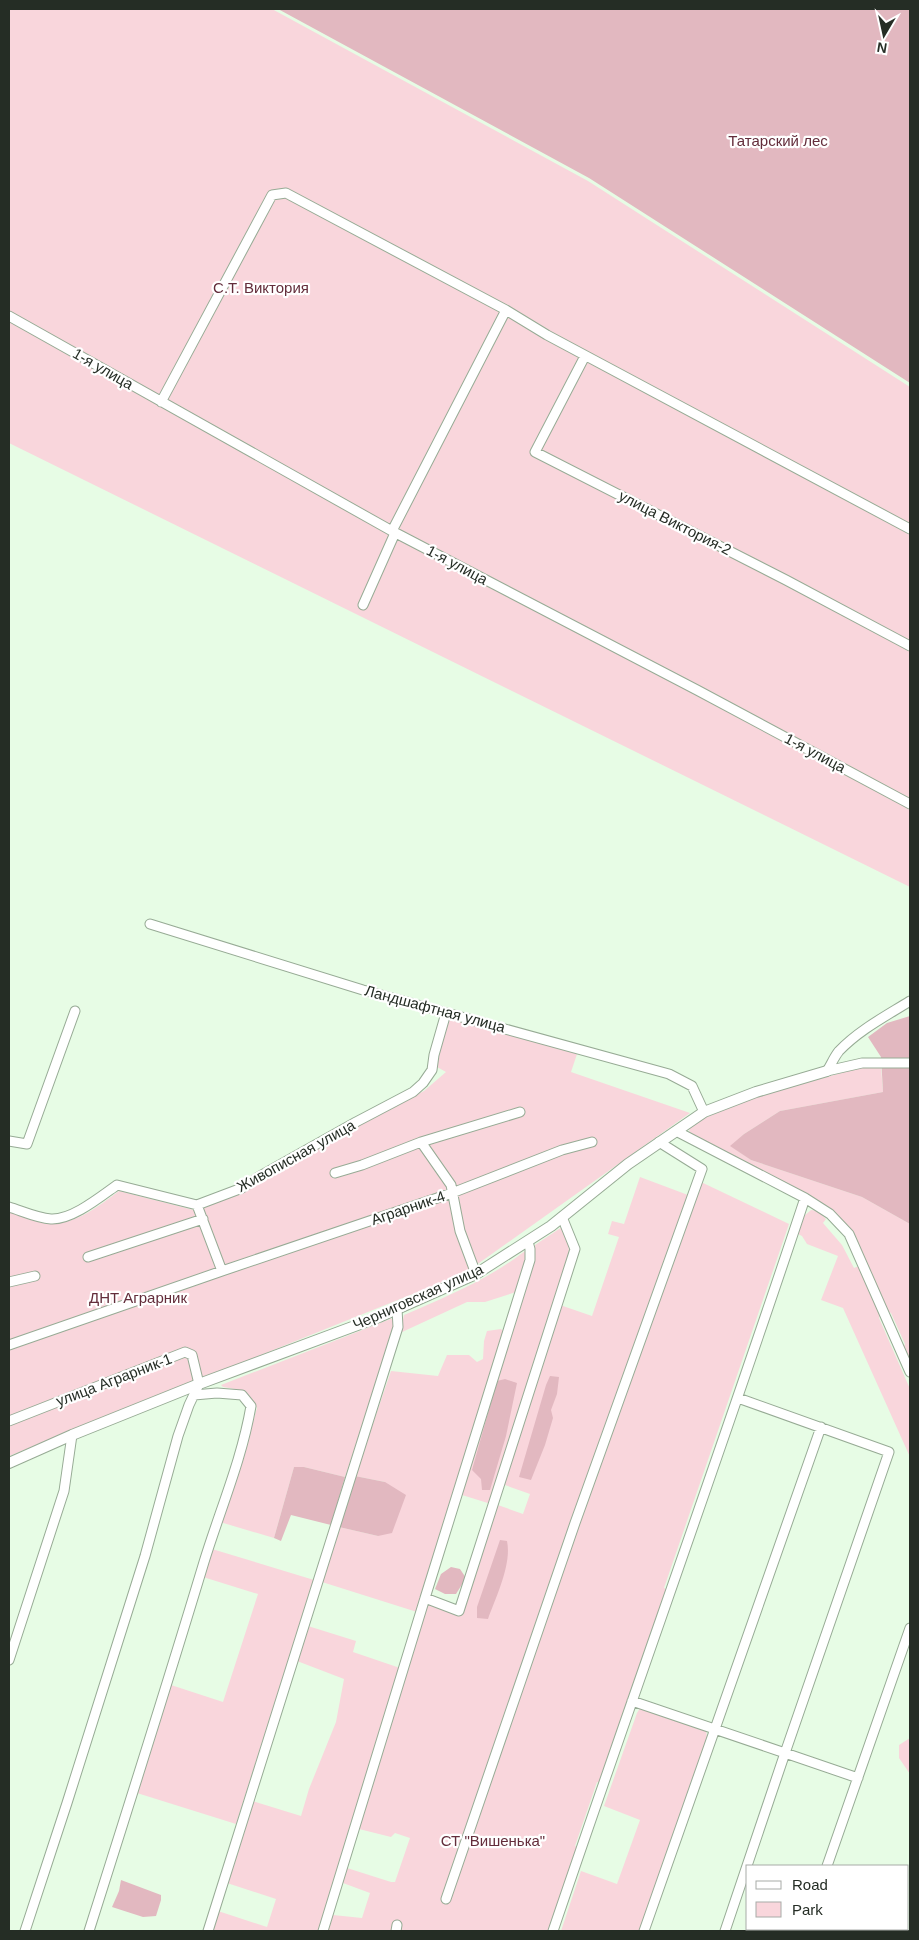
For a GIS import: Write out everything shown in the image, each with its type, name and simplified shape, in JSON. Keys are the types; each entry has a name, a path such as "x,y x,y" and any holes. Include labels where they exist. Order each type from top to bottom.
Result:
{"street":[{"path":"161,402 272,195 286,193 506,310 585,356 910,529"},
{"path":"363,604 393,532 506,310"},
{"name":"1-я улица","path":"9,316 393,532 910,804"},
{"name":"улица Виктория-2","path":"585,356 535,452 910,646"},
{"name":"Ландшафтная улица","path":"150,924 363,990 669,1074 692,1086 704,1112"},
{"path":"827,1071 839,1052 854,1038 880,1019 910,1002"},
{"path":"9,1141 27,1144 75,1011"},
{"name":"Живописная улица","path":"198,1205 242,1188 332,1135 413,1092 423,1083 432,1070 434,1055 446,1013"},
{"path":"827,1071 862,1063 910,1063"},
{"name":"Черниговская улица","path":"9,1463 72,1435 199,1384 397,1309 476,1274 528,1242 659,1142 704,1112 756,1092 827,1071"},
{"path":"335,1173 362,1165 421,1142 520,1112"},
{"path":"676,1131 805,1198 830,1214 849,1234 910,1372"},
{"path":"421,1142 451,1185 460,1231 476,1274"},
{"name":"Аграрник-4","path":"9,1346 452,1193 562,1150 592,1142"},
{"path":"446,1899 575,1522 702,1169 659,1142"},
{"path":"9,1207 51,1219 67,1216 92,1203 117,1185 198,1205 222,1271"},
{"path":"553,1931 738,1398 805,1198"},
{"path":"425,1598 459,1611 575,1249 562,1217"},
{"path":"88,1258 203,1219"},
{"path":"323,1931 530,1260 528,1242"},
{"path":"9,1282 35,1276"},
{"path":"208,1931 398,1327 397,1309"},
{"name":"улица Аграрник-1","path":"9,1421 185,1352 192,1355 199,1384"},
{"path":"25,1931 68,1803 145,1556 178,1436 199,1384"},
{"path":"89,1931 217,1520 247,1432 251,1406 242,1395 194,1394"},
{"path":"738,1398 889,1452 747,1865"},
{"path":"644,1931 821,1427"},
{"path":"9,1660 64,1491 72,1435"},
{"path":"827,1865 910,1628"},
{"path":"632,1701 716,1728 858,1778"},
{"path":"725,1931 746,1869"}],"green space":[{"name":"С.Т. Виктория","path":"9,9 272,9 588,181 910,387 910,887 9,443"},
{"name":"Татарский лес","path":"278,9 910,9 910,383 589,178"},
{"path":"910,1016 910,1224 862,1197 751,1160 730,1146 744,1134 780,1111 883,1092 881,1057 868,1037 887,1023"},
{"name":"ДНТ Аграрник","path":"459,1017 577,1054 571,1072 690,1113 465,1273 9,1456 9,1211 40,1223 60,1223 78,1218 119,1191 194,1210 424,1091 446,1072 437,1067 439,1048 449,1020"},
{"path":"862,1067 881,1067 883,1092 780,1111 744,1134 731,1146 751,1160 862,1197 910,1224 910,1364 903,1348 905,1344 891,1313 887,1311 845,1225 782,1183 689,1131 691,1126 697,1121 759,1096"},
{"name":"СТ \"Вишенька\"","path":"640,1177 696,1198 701,1182 789,1224 664,1588 666,1589 600,1783 597,1782 575,1846 577,1847 550,1931 328,1931 333,1915 362,1918 370,1893 343,1883 347,1868 395,1882 410,1838 395,1833 391,1837 359,1829 428,1603 460,1613 495,1504 523,1514 530,1494 502,1484 560,1305 592,1316 619,1237 608,1234 612,1221 624,1224"},
{"path":"811,1210 818,1211 826,1219 823,1223 842,1245 854,1268 859,1266 881,1314 879,1318 910,1389 910,1457 843,1308 821,1300 838,1256 807,1244 802,1236 798,1234 803,1217"},
{"path":"562,1227 568,1244 568,1263 491,1504 462,1495 535,1260 535,1245"},
{"path":"525,1251 526,1260 516,1292 485,1302 467,1302 400,1333 404,1315 482,1279"},
{"path":"393,1318 395,1327 345,1477 304,1467 294,1467 274,1538 220,1522 257,1408 243,1392 221,1385"},
{"path":"501,1329 504,1332 417,1612 322,1582 339,1527 378,1536 385,1482 355,1476 391,1371 438,1376 447,1355 469,1355 477,1362 483,1359 484,1341 487,1331"},
{"path":"550,1376 559,1377 557,1394 551,1410 553,1418 531,1480 519,1477"},
{"path":"505,1379 517,1383 506,1436 490,1490 482,1490 481,1479 472,1470 497,1381"},
{"path":"294,1467 304,1467 345,1477 331,1525 291,1515 281,1541 274,1538"},
{"path":"355,1476 385,1482 406,1495 392,1533 378,1536 339,1527"},
{"path":"500,1540 507,1541 508,1550 505,1570 488,1619 477,1618 477,1607"},
{"path":"212,1549 314,1580 236,1824 137,1793 171,1685 223,1702 258,1594 203,1577"},
{"path":"451,1567 460,1569 466,1578 456,1594 445,1594 435,1589 441,1574"},
{"path":"308,1626 356,1641 353,1652 400,1668 319,1931 212,1931 218,1911 267,1927 276,1899 227,1883 252,1801 301,1816 309,1789 336,1722 344,1679 297,1661"},
{"path":"640,1708 706,1731 707,1737 639,1931 561,1931 581,1871 617,1884 640,1820 604,1806"},
{"path":"910,1738 910,1774 899,1758 899,1745"},
{"path":"121,1880 161,1895 156,1916 143,1917 112,1907 119,1891"}]}
